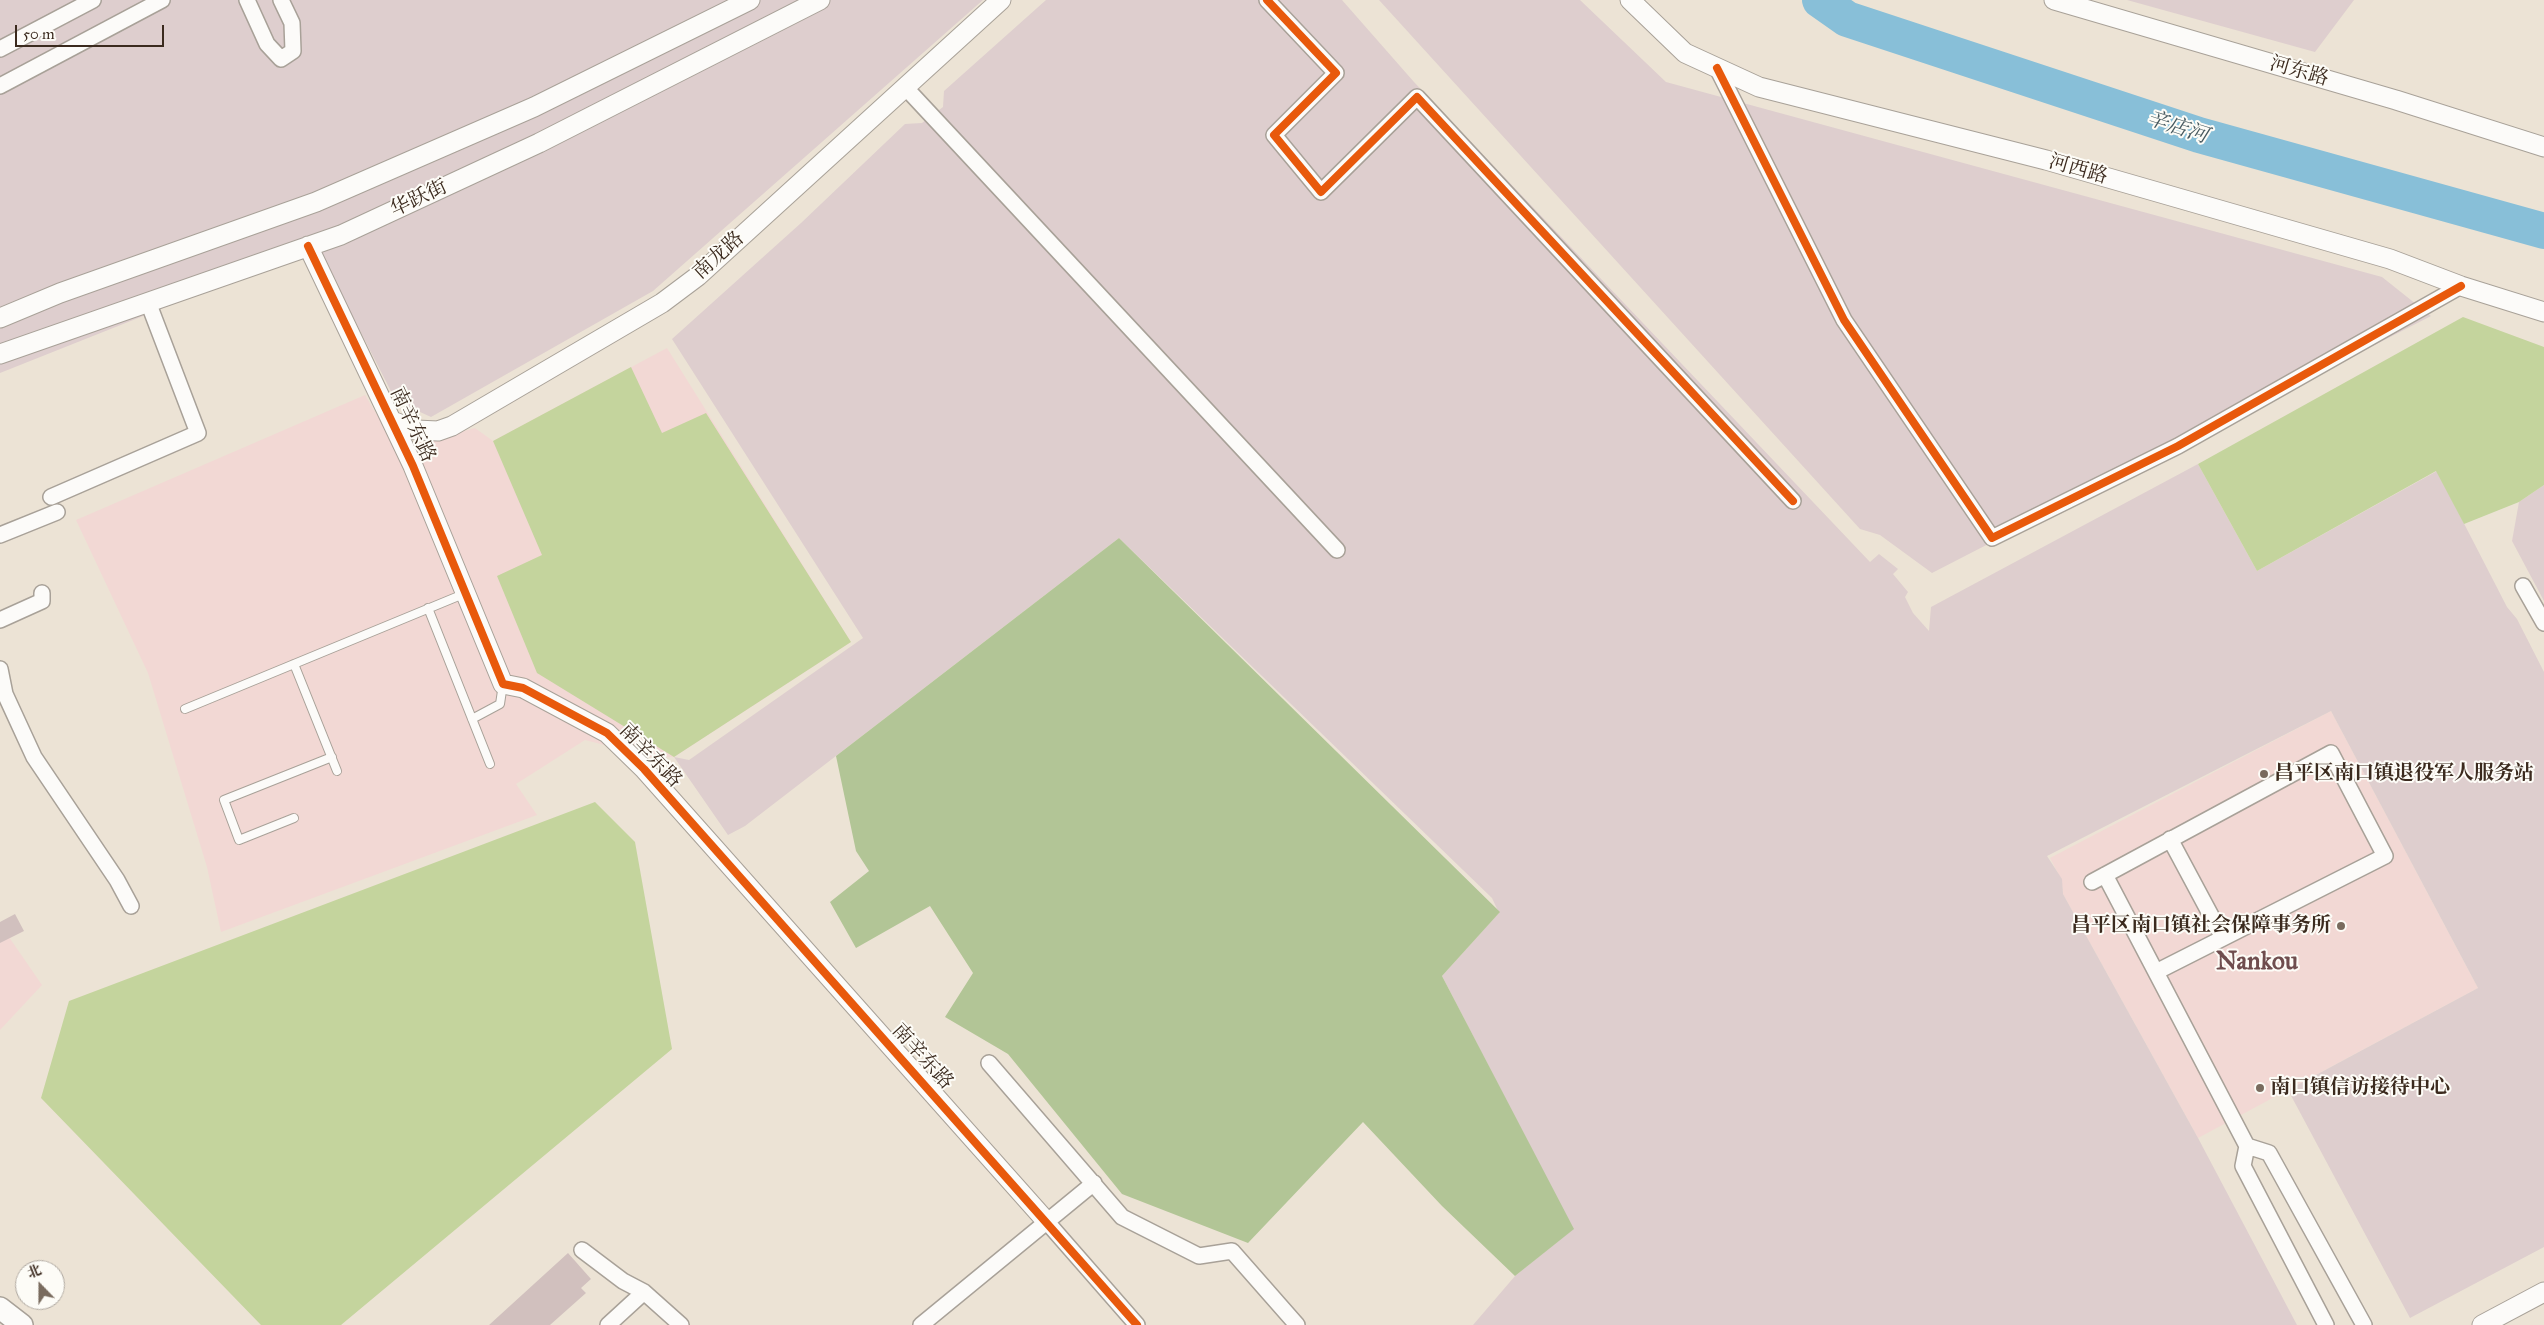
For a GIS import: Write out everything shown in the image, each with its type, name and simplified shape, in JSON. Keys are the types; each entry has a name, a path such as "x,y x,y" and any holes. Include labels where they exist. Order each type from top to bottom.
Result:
{"main road":[{"path":"0,1308 22,1325"}],"street":[{"path":"0,49 93,0"},
{"path":"0,86 162,0"},
{"path":"247,0 267,44 281,59 293,51 292,23 281,0"},
{"name":"华跃街","path":"0,318 60,293 316,202 534,107 750,0"},
{"name":"华跃街","path":"0,354 341,235 539,144 820,0"},
{"name":"南龙路","path":"392,421 416,430 438,431 452,426 662,303 698,276 1001,0"},
{"path":"1267,0 1336,73 1274,135 1321,192 1417,97 1793,502"},
{"name":"河西路","path":"1630,0 1685,54 1759,87 2046,160 2390,259 2461,286 2544,312"},
{"name":"河东路","path":"2054,0 2396,100 2544,147"},
{"path":"1717,68 1844,320 1992,538 2178,446 2461,286"},
{"path":"905,87 1337,550"},
{"name":"南辛东路","path":"308,246 413,466 503,684 523,688 607,733 644,769 1047,1222"},
{"path":"51,497 198,434 148,302"},
{"path":"0,535 57,512"},
{"path":"2523,586 2544,623"},
{"path":"0,620 42,601 42,593"},
{"path":"0,669 5,694 34,757 117,880 131,906"},
{"path":"2156,972 2385,856 2331,753 2098,878 2156,972 2247,1146 2243,1166 2326,1325"},
{"path":"2170,839 2223,938"},
{"path":"989,1064 1122,1217 1199,1256 1232,1251 1297,1325"},
{"path":"2247,1146 2269,1153 2364,1325"},
{"path":"922,1325 1094,1183"},
{"path":"1047,1222 1138,1325"},
{"path":"582,1250 624,1281 644,1292 681,1325"},
{"path":"608,1325 644,1292"},
{"path":"2482,1325 2544,1292"}],"lane":[{"path":"186,710 466,593"},
{"path":"428,608 490,764"},
{"path":"294,664 337,771"},
{"path":"472,718 500,704 503,684"},
{"path":"294,818 239,840 224,800 332,757"}],"shaded area":[{"path":"0,0 983,0 653,291 431,417 396,401 319,251 294,256 0,373"},
{"path":"1046,0 1342,0 1414,82 1870,562 1879,554 1898,569 1893,574 1908,592 1905,597 1913,613 1929,631 1931,607 2198,464 2257,571 2437,471 2507,607 2517,619 2544,672 2544,1247 2410,1318 2288,1090 2478,988 2331,711 2047,856 2062,879 2063,894 2198,1138 2297,1325 1473,1325 1515,1276 1573,1229 1442,976 1499,913 1492,898 1119,538 745,826 728,835 674,757 689,760 863,638 672,339 801,223 905,124 922,123 943,107 944,91"},
{"path":"1379,0 1580,0 1666,82 2382,277 2431,316 1932,573 1880,535 1860,529"},
{"path":"2127,0 2354,0 2315,52"},
{"path":"667,348 851,642 674,757 651,757 585,740 516,784 537,815 221,932 207,867 148,673 76,520 365,395 377,415 412,445 475,428 493,441"},
{"path":"2544,485 2544,601 2512,541 2519,502"},
{"path":"2331,711 2478,988 2198,1138 2063,894 2061,879 2050,858"},
{"path":"0,924 42,985 0,1030"}],"green space":[{"path":"2463,317 2544,347 2544,485 2519,502 2464,524 2436,471 2257,571 2198,464"},
{"path":"631,367 662,433 706,413 851,642 674,757 537,673 497,576 542,555 493,441"},
{"path":"1119,538 1500,912 1442,976 1574,1229 1515,1276 1442,1206 1363,1122 1248,1243 1122,1194 1008,1054 945,1017 973,973 930,906 856,948 830,902 869,871 856,851 836,756"},
{"path":"595,802 635,842 672,1049 341,1325 261,1325 41,1098 69,1001"}],"building":[{"path":"15,914 24,931 0,943 0,922"},
{"path":"568,1253 591,1279 581,1288 586,1293 550,1325 489,1325"}],"waterway":[{"name":"辛店河","path":"1820,0 1847,19 2199,135 2544,231"}],"cycle path":[{"path":"1267,0 1336,73 1274,135 1321,192 1417,97 1793,501"},
{"path":"1717,68 1844,320 1992,538 2178,446 2461,286"},
{"path":"308,246 413,466 503,684 523,688 607,733 644,769 1137,1325"}],"place":[{"name":"昌平区南口镇退役军人服务站","path":"2264,774"},
{"name":"昌平区南口镇社会保障事务所","path":"2341,926"},
{"name":"南口镇信访接待中心","path":"2260,1088"}],"district":[{"name":"Nankou","path":"2257,963"}]}
